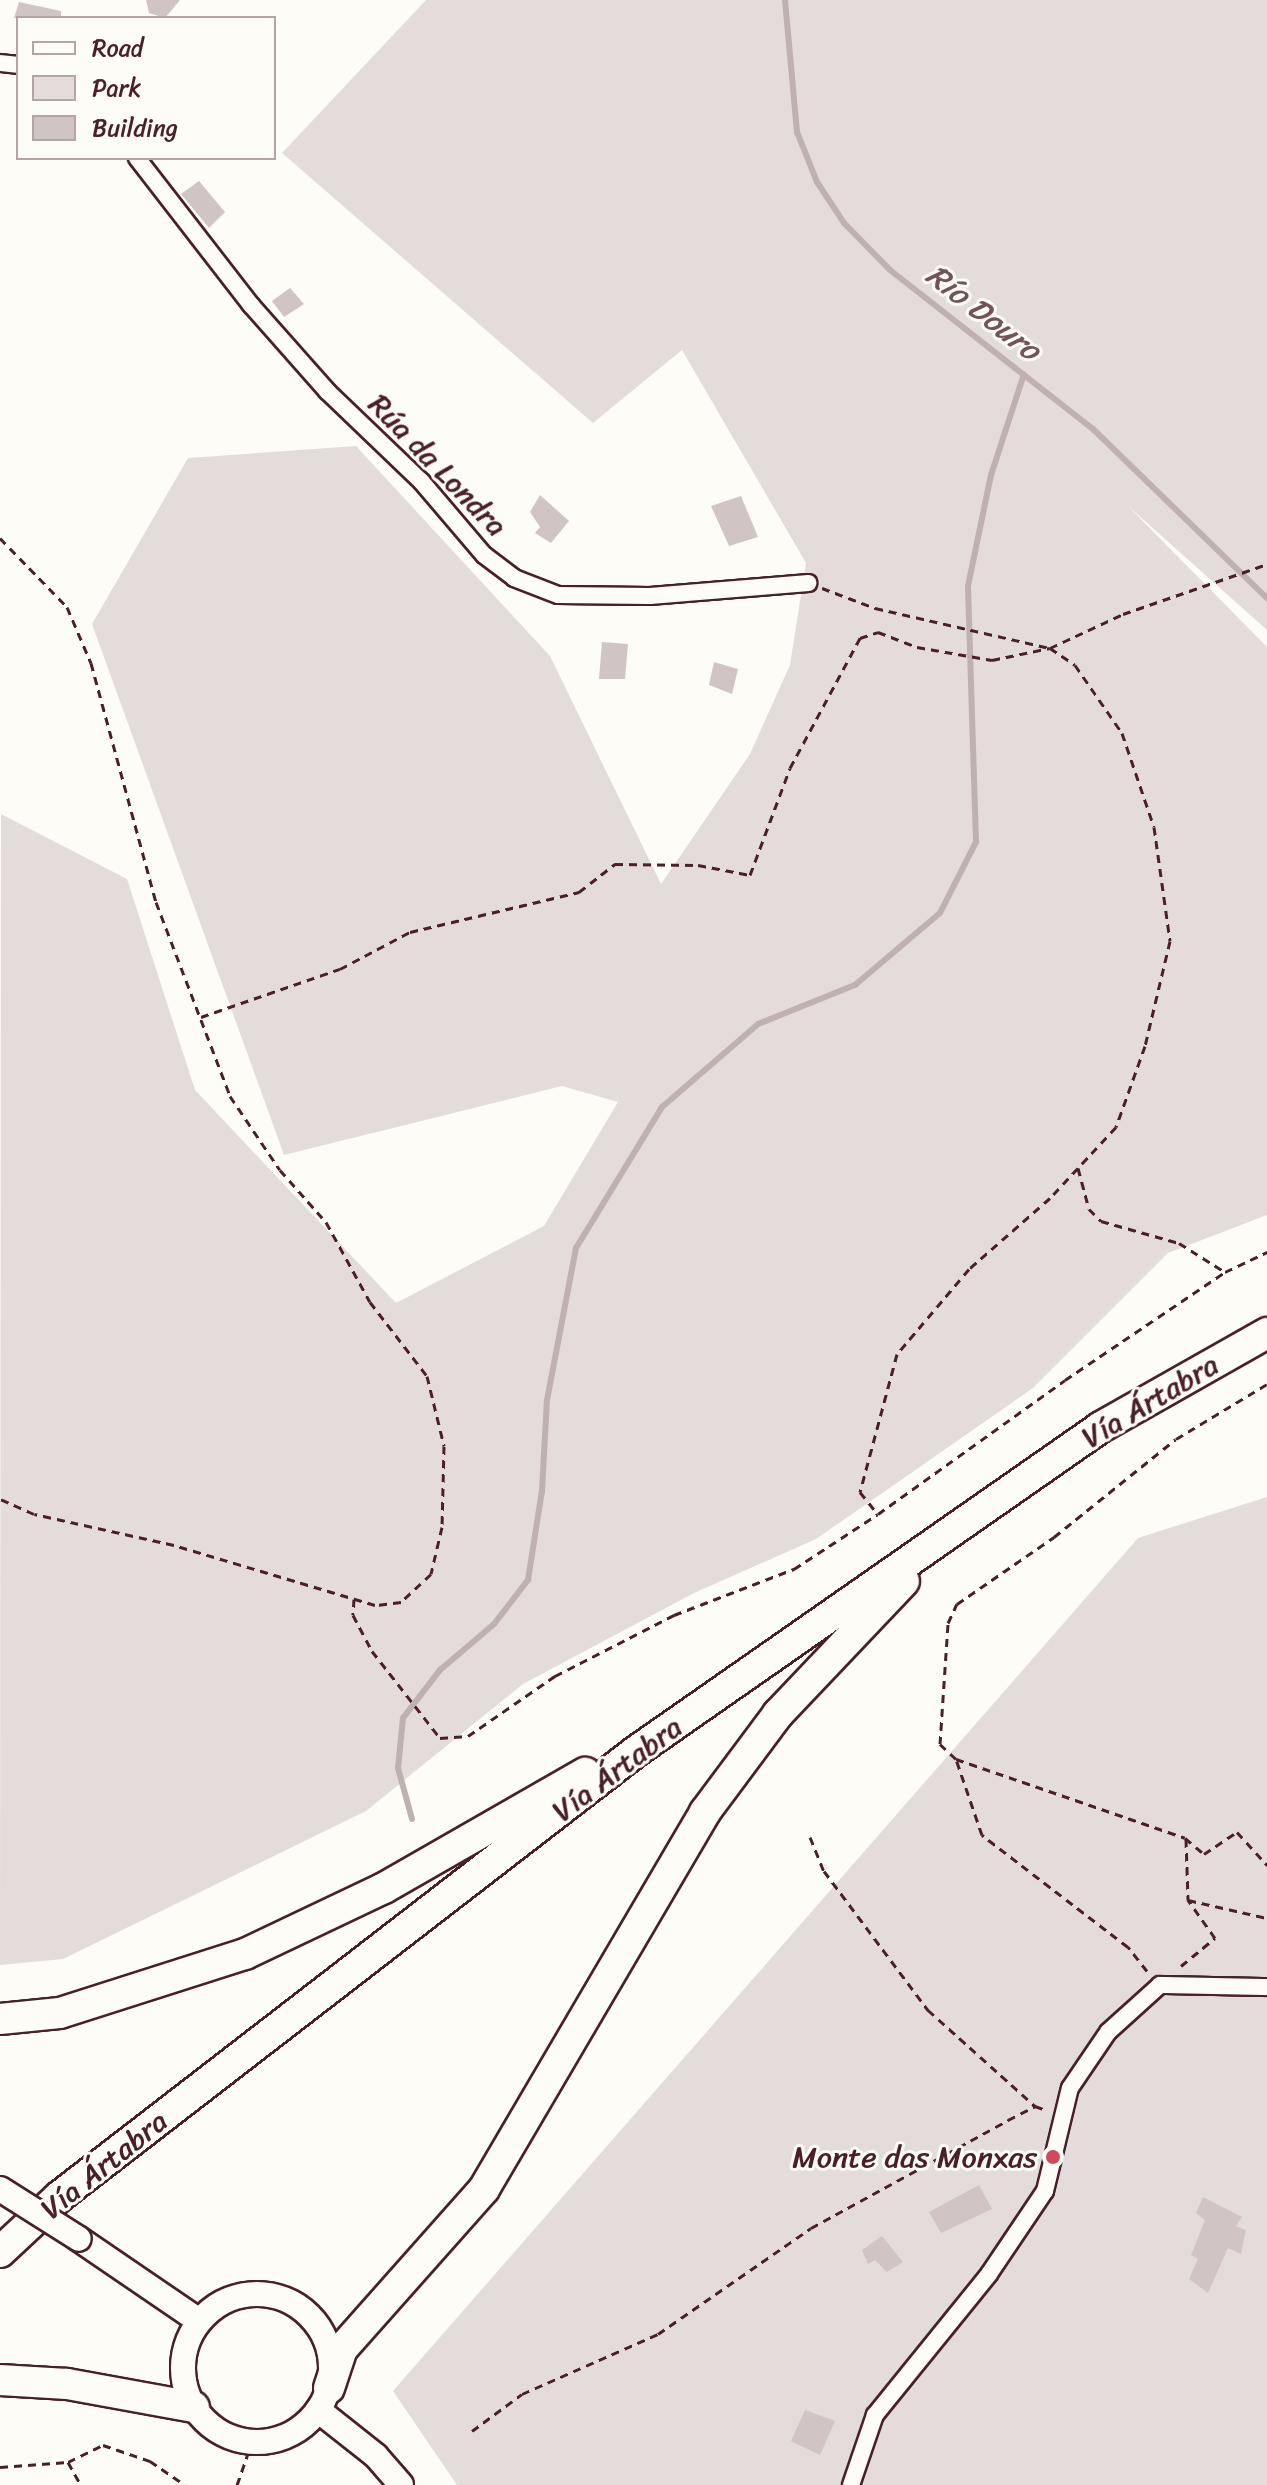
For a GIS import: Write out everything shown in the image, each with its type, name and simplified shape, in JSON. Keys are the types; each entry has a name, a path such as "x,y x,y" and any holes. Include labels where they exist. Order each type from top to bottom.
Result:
{"highway":[{"name":"Vía Ártabra","path":"0,2252 60,2196 635,1752 1040,1468 1267,1333"},
{"path":"324,2399 342,2349 484,2189 697,1823 778,1714 917,1567 1040,1468"},
{"path":"0,2019 60,2013 245,1954 384,1888 596,1766 635,1752"},
{"path":"0,2380 67,2384 194,2407"}],"street":[{"name":"Rúa da Londra","path":"139,160 251,305 327,391 421,481 484,555 514,578 558,595 650,596 808,583"},
{"path":"851,2485 875,2415 989,2274 1045,2191 1070,2088 1108,2032 1160,1985 1267,1987"},
{"path":"0,2189 199,2321"},
{"path":"242,2296 291,2302 325,2338 324,2399 289,2435 252,2442 219,2432 194,2407 183,2364 199,2321 242,2296"},
{"path":"324,2399 401,2485"}],"path":[{"path":"0,538 67,607 91,663 156,902 230,1096 280,1170 326,1222 370,1302 427,1376 444,1446 442,1527 431,1574 401,1602 354,1599 174,1545 34,1514 0,1499"},
{"path":"201,1017 340,969 410,932 579,892 615,864 698,865 750,875 790,768 860,638 878,632 917,647 992,660 1050,648 1123,614 1267,564"},
{"path":"808,583 875,608 1050,648 1075,665 1122,733 1154,827 1170,941 1145,1046 1116,1127 1078,1168 969,1269 897,1354 860,1492 878,1514"},
{"path":"1078,1168 1089,1209 1101,1221 1179,1243 1225,1272"},
{"path":"354,1599 353,1615 372,1651 440,1738 468,1736 555,1676 674,1615 794,1569 1225,1272 1267,1252"},
{"path":"1267,1384 1176,1439 1054,1537 957,1604 948,1623 940,1744 956,1759 1185,1838 1204,1854 1237,1832 1267,1865"},
{"path":"956,1759 982,1835 1128,1947 1160,1985 1215,1938 1188,1900 1185,1838"},
{"path":"810,1837 824,1871 928,2010 1035,2106 1061,2115"},
{"path":"1188,1900 1267,1918"},
{"path":"472,2431 522,2394 658,2334 811,2228 1035,2106"},
{"path":"237,2485 252,2442"},
{"path":"0,2467 68,2462 103,2445 150,2461 185,2485"},
{"path":"68,2462 81,2485"}],"green space":[{"path":"426,0 1267,0 1267,630 1128,506 1267,647 1267,1215 1168,1253 1033,1388 904,1478 816,1539 694,1593 523,1684 366,1811 63,1959 0,1965 1,814 127,879 195,1090 396,1303 544,1226 618,1102 562,1086 284,1155 92,624 188,458 356,446 550,656 661,884 750,754 790,665 806,563 682,350 593,423 282,153"},
{"path":"1267,1497 1267,2485 457,2485 393,2391 1138,1538"}],"building":[{"path":"146,0 180,0 167,16 149,13"},
{"path":"19,2 61,11 61,16 14,18"},
{"path":"199,181 225,212 209,228 181,194"},
{"path":"290,288 304,304 284,317 272,301"},
{"path":"540,495 569,521 551,543 535,533 540,527 530,512"},
{"path":"741,496 758,537 729,546 711,506"},
{"path":"602,642 628,644 625,679 599,679"},
{"path":"714,662 738,669 732,694 709,685"},
{"path":"979,2185 992,2209 941,2233 929,2212"},
{"path":"1203,2197 1242,2217 1236,2226 1246,2230 1241,2254 1228,2248 1208,2293 1189,2279 1198,2259 1191,2255 1205,2220 1196,2213"},
{"path":"882,2236 903,2262 887,2272 875,2260 868,2264 862,2250"},
{"path":"805,2410 835,2421 820,2455 791,2441"}],"waterway":[{"name":"Río Douro","path":"785,0 797,132 817,182 844,223 890,270 1093,429 1267,598"},
{"path":"412,1819 398,1768 403,1718 440,1670 494,1624 528,1580 542,1491 547,1400 576,1248 662,1107 758,1024 855,985 940,913 976,842 968,586 991,475 1024,374"}],"place":[{"name":"Monte das Monxas","path":"1053,2157"}]}
